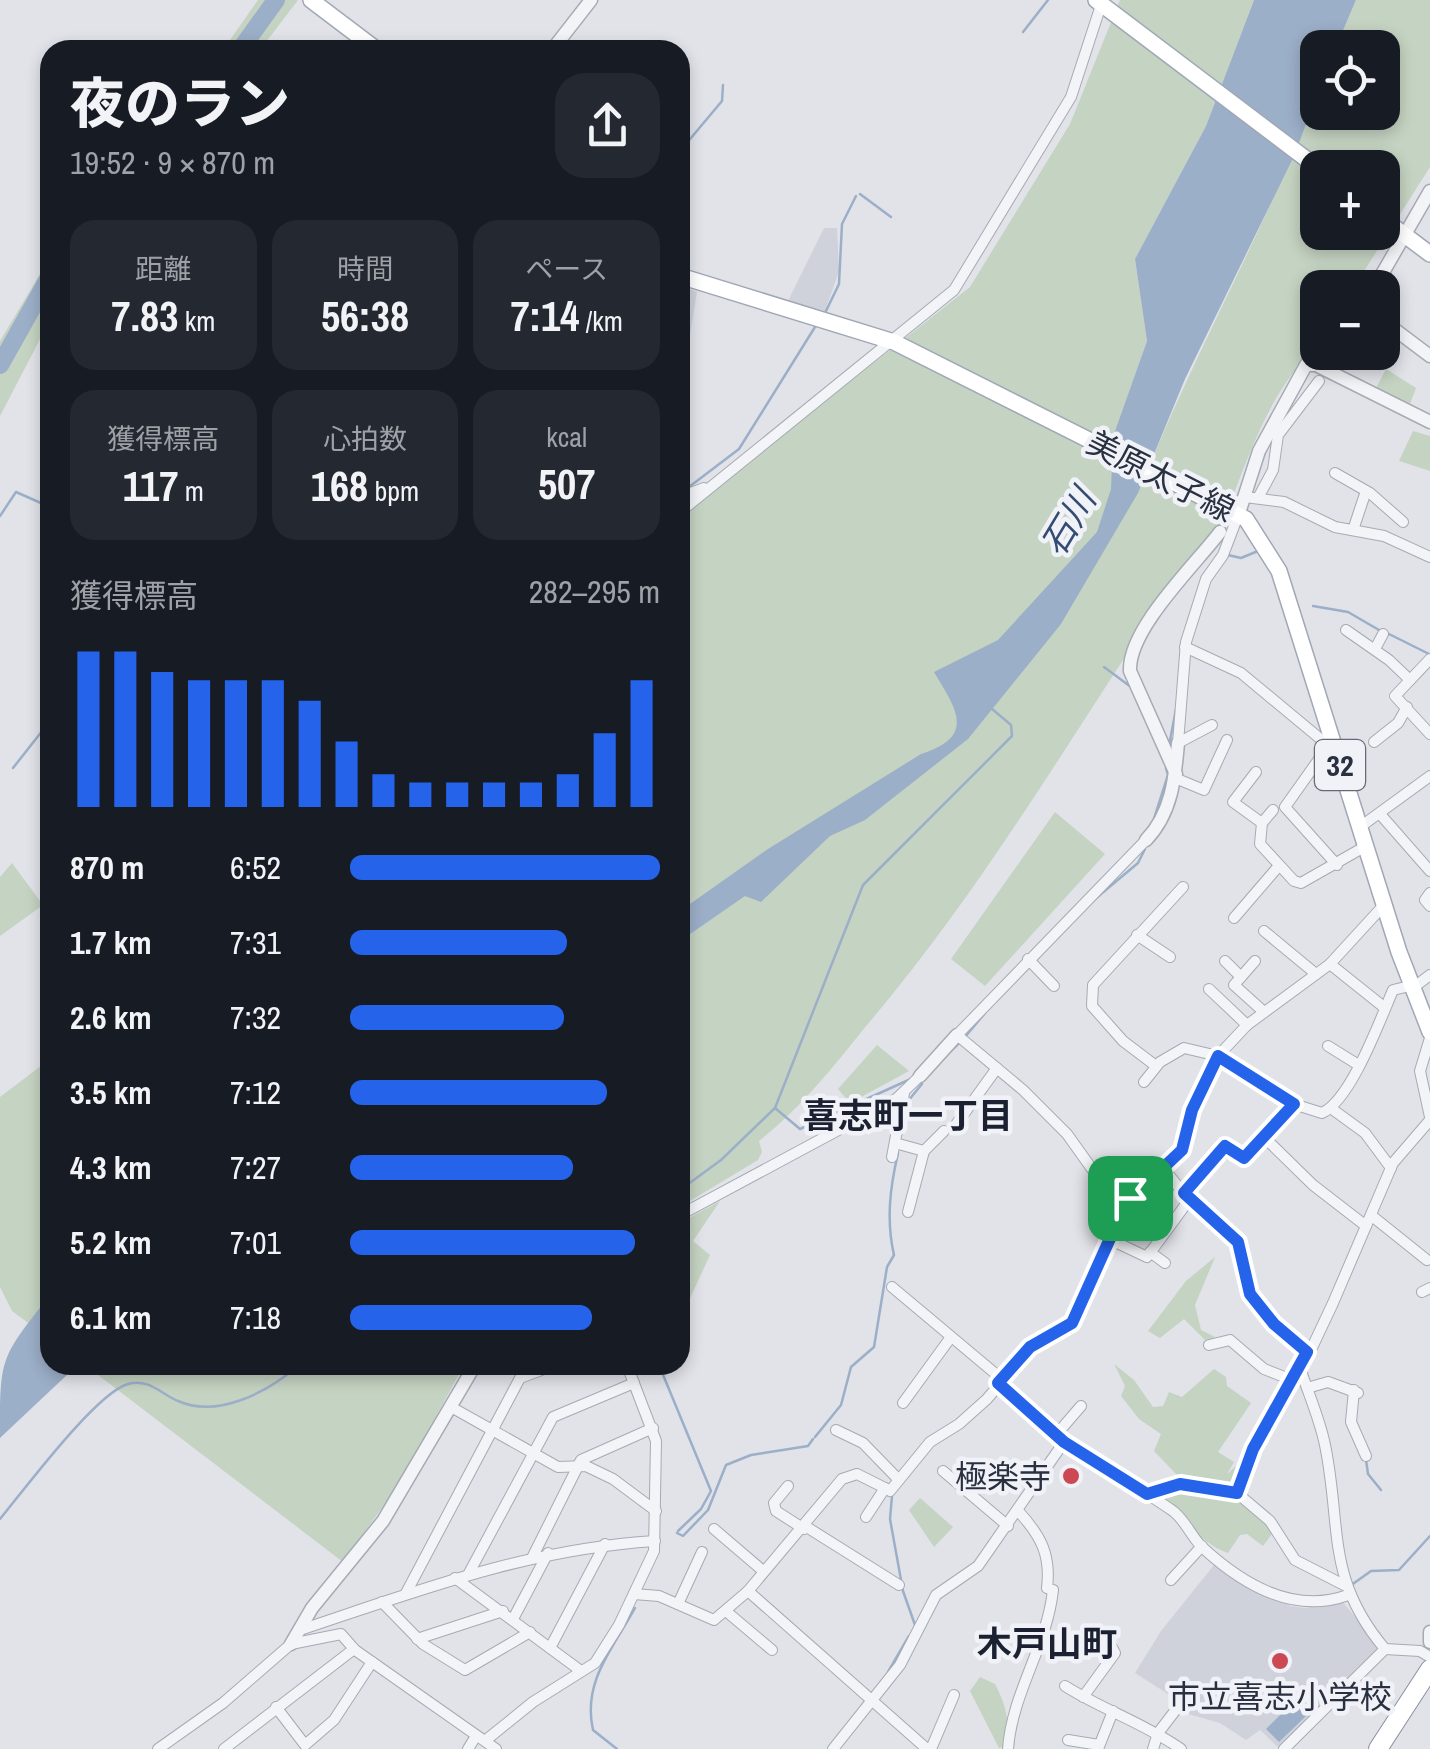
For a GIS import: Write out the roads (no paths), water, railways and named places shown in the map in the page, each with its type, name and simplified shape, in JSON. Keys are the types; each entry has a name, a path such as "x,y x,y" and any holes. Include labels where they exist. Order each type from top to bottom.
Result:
{"highway":[{"path":"1378,1749 1430,1669"}],"main road":[{"path":"311,0 363,40"},
{"path":"1102,4 1300,154"},
{"path":"1400,232 1430,254"},
{"name":"美原太子線","path":"690,279 899,344 1236,511 1266,544 1278,571 1332,748 1430,1035"}],"street":[{"path":"560,40 591,0"},
{"path":"690,504 899,344 954,290 995,229 1070,97 1102,4"},
{"path":"1384,270 1430,191"},
{"path":"1400,334 1430,356"},
{"path":"1252,498 1259,451 1306,365 1430,422"},
{"path":"1226,740 1204,790 1175,776 1130,671 1130,661 1152,620 1236,511 1252,498 1273,470 1278,435 1326,370"},
{"path":"1334,474 1366,492 1403,522"},
{"path":"690,494 710,487"},
{"path":"1353,530 1366,492"},
{"path":"1252,498 1284,502 1335,527 1384,536 1430,557"},
{"path":"690,1209 904,1093 956,1034 1031,962 1158,828 1175,776 1185,647 1206,578 1223,554 1236,511"},
{"path":"1346,630 1410,680"},
{"path":"1375,649 1383,634"},
{"path":"1185,647 1241,673 1332,748 1285,807 1337,865"},
{"path":"1430,659 1395,696 1430,734"},
{"path":"1374,742 1398,722 1407,708"},
{"path":"1178,743 1212,724"},
{"path":"1256,772 1233,802 1262,824"},
{"path":"1360,827 1430,776"},
{"path":"1273,810 1262,824 1260,844 1277,868 1301,882 1366,846"},
{"path":"1380,814 1430,871"},
{"path":"1234,918 1277,868"},
{"path":"1156,1066 1123,1042 1092,1006 1093,985 1183,887"},
{"path":"1430,892 1425,900 1430,906"},
{"path":"634,1594 659,1596 706,1619 727,1612 842,1479 857,1474 890,1491 930,1442 959,1424 1030,1347 1072,1323 1130,1198 1182,1150 1192,1110 1218,1056 1247,1025 1330,964 1384,905"},
{"path":"1264,931 1316,974"},
{"path":"1136,935 1170,958"},
{"path":"1224,960 1242,976"},
{"path":"1255,961 1234,985 1264,1012"},
{"path":"1031,962 1054,986"},
{"path":"1330,964 1385,1008"},
{"path":"1144,1082 1156,1066 1184,1048 1218,1056 1294,1104 1322,1113 1332,1108 1393,990 1412,986 1430,975"},
{"path":"1209,989 1223,994 1247,1025"},
{"path":"956,1034 1067,1134 1092,1169 1130,1198"},
{"path":"1237,1493 1253,1449 1301,1371 1391,1168 1430,1118 1420,1071 1430,1035"},
{"path":"1328,1046 1357,1064"},
{"path":"956,1126 997,1068"},
{"path":"892,1157 904,1093"},
{"path":"1109,1239 1147,1257 1225,1146 1244,1158 1294,1104"},
{"path":"1332,1108 1365,1132 1391,1168"},
{"path":"908,1212 924,1151 944,1131"},
{"path":"1264,1136 1312,1184 1427,1260"},
{"path":"895,1143 924,1151"},
{"path":"1164,1170 1238,1242 1250,1294 1274,1324 1307,1352"},
{"path":"1150,1252 1165,1263"},
{"path":"892,1286 997,1375 998,1383 1060,1438 1178,1515 1202,1546 1277,1596 1313,1603 1347,1591"},
{"path":"903,1403 951,1337"},
{"path":"1209,1344 1230,1340 1264,1368 1292,1380"},
{"path":"1301,1371 1325,1445 1336,1543 1347,1591 1362,1622 1385,1648 1420,1651 1430,1657"},
{"path":"158,1749 223,1703 291,1644 312,1608 383,1521 469,1375"},
{"path":"406,1594 520,1378 528,1375"},
{"path":"468,1749 581,1671 606,1648 634,1594 655,1541 656,1511 653,1428 631,1375"},
{"path":"1306,1388 1328,1382 1356,1391 1351,1422 1366,1456"},
{"path":"469,1573 554,1417 634,1383"},
{"path":"833,1749 900,1665 936,1596 970,1575 1019,1512 1032,1484 1082,1406"},
{"path":"450,1407 558,1466 578,1466 613,1479 656,1511"},
{"path":"533,1556 587,1454 653,1428"},
{"path":"836,1430 866,1439 898,1478"},
{"path":"943,1471 1008,1526"},
{"path":"1147,1494 1180,1484 1237,1493 1270,1521 1295,1560 1347,1591"},
{"path":"788,1486 774,1503 776,1512 898,1585"},
{"path":"866,1516 885,1488"},
{"path":"1008,1749 1010,1724 1045,1629 1052,1590 1048,1588 1049,1558 1019,1512"},
{"path":"714,1529 762,1570"},
{"path":"300,1630 469,1573 533,1556 604,1544 655,1541"},
{"path":"550,1648 604,1544"},
{"path":"1171,1580 1202,1546"},
{"path":"678,1604 702,1552"},
{"path":"417,1639 508,1615 548,1553"},
{"path":"454,1578 581,1671"},
{"path":"748,1592 929,1749 954,1695"},
{"path":"382,1602 417,1639 465,1670 530,1632"},
{"path":"727,1612 754,1642 772,1650"},
{"path":"1430,1632 1430,1642"},
{"path":"291,1644 341,1634 354,1649 496,1749"},
{"path":"1083,1697 1122,1653 1106,1637"},
{"path":"1284,1749 1385,1648"},
{"path":"224,1749 354,1649"},
{"path":"276,1707 305,1744 334,1720 372,1662"},
{"path":"1065,1686 1158,1733 1181,1749"},
{"path":"1153,1749 1158,1733 1178,1707"},
{"path":"1068,1740 1098,1747 1113,1711"}],"water":[{"path":"1254,0 1356,0 1343,30 1300,30 1300,130 1304,130 1295,154 1185,379 1138,493 1061,624 968,739 865,820 830,836 761,902 745,896 690,934 690,904 768,849 950,739 957,720 934,672 998,640 1097,532 1111,489 1113,437 1147,341 1135,259 1206,126"},
{"path":"40,1308 40,1375 67,1375 0,1438 3,1373 6,1359"},
{"path":"1293,1702 1306,1716 1279,1742 1266,1729"}],"waterway":[{"path":"247,40 276,0"},
{"path":"1023,32 1048,0"},
{"path":"690,139 722,101 723,85"},
{"path":"860,194 891,217"},
{"path":"826,311 839,284 842,224 856,196"},
{"path":"0,365 40,294"},
{"path":"690,486 739,449 815,327"},
{"path":"0,516 16,492 40,503"},
{"path":"1228,555 1241,558 1258,551"},
{"path":"1313,606 1348,612 1379,630"},
{"path":"1387,633 1429,654"},
{"path":"1104,667 1131,687"},
{"path":"690,1183 721,1160 775,1108 863,885 1012,736 1011,725 991,708"},
{"path":"1169,746 1176,709"},
{"path":"13,768 40,734"},
{"path":"1153,822 1168,775 1166,768"},
{"path":"1095,899 1138,863 1145,849"},
{"path":"965,1037 985,1013"},
{"path":"920,1081 959,1043"},
{"path":"775,1108 800,1129 913,1078"},
{"path":"902,1134 908,1101 922,1084"},
{"path":"815,1437 841,1405 851,1367 874,1347 887,1267 894,1255 890,1204 898,1153"},
{"path":"0,1519 80,1423 114,1391 142,1383 178,1401 210,1407 243,1400 285,1375"},
{"path":"663,1375 711,1491 701,1509 678,1531"},
{"path":"677,1533 683,1536 708,1510 726,1465 751,1455 808,1446 813,1439"},
{"path":"1366,1460 1368,1474 1381,1490"},
{"path":"892,1496 890,1519 903,1591 915,1625"},
{"path":"1350,1586 1371,1571 1399,1570 1430,1536"},
{"path":"617,1749 593,1730 592,1696 602,1666 635,1608"},
{"path":"888,1672 909,1636"}],"place":[{"name":"極楽寺","path":"1071,1476"},
{"name":"市立喜志小学校","path":"1280,1661"}],"district":[{"name":"喜志町一丁目","path":"908,1115"},
{"name":"木戸山町","path":"1047,1643"}],"water label":[{"name":"石川","path":"1068,522"}]}
